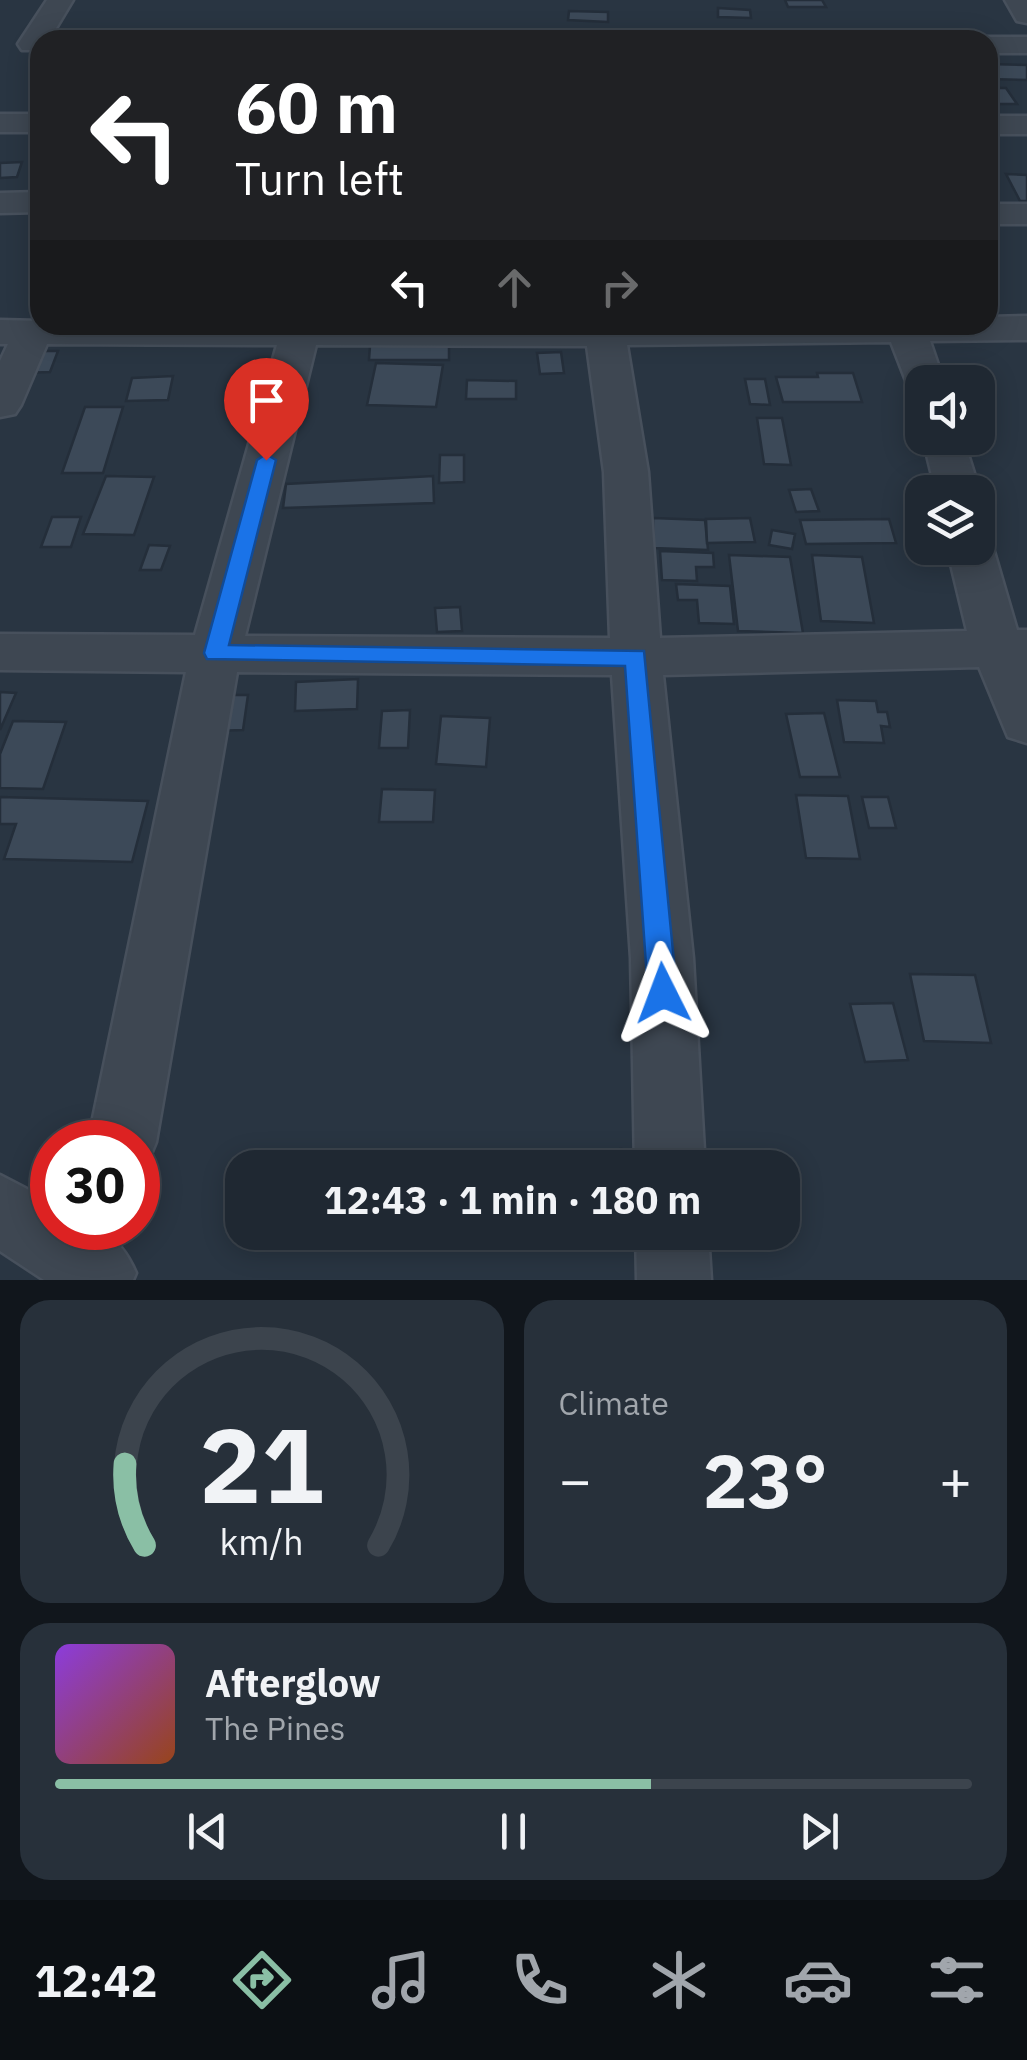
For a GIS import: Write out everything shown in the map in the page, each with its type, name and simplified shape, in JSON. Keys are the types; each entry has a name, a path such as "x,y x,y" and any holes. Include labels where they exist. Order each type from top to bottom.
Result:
{"street":[{"path":"44,30 60,0"},
{"path":"1018,0 1027,14"},
{"path":"0,44 30,44"},
{"path":"998,45 1027,45"},
{"path":"0,123 30,124"},
{"path":"998,125 1027,125"},
{"path":"0,203 30,202"},
{"path":"998,214 1027,214"},
{"path":"998,328 1027,328"},
{"path":"0,405 17,332"},
{"path":"126,1120 215,653 299,335"},
{"path":"607,335 626,472 636,657 662,958 669,1150"},
{"path":"908,335 918,365"},
{"path":"977,565 1012,648 1027,723"},
{"path":"0,652 636,657 1012,648"},
{"path":"0,1210 101,1260"},
{"path":"673,1250 674,1280"}],"building":[{"path":"785,0 822,0 826,7 788,7"},
{"path":"718,8 750,10 751,18 718,17"},
{"path":"569,11 608,12 608,22 568,20"},
{"path":"998,64 1027,65 1027,80 998,79"},
{"path":"998,88 1006,88 1017,104 998,104"},
{"path":"22,162 17,177 0,178 0,163"},
{"path":"1006,174 1027,175 1027,201 1020,201"},
{"path":"449,345 449,360 369,360 370,346"},
{"path":"31,351 58,351 50,372 22,373"},
{"path":"561,352 564,373 540,374 537,353"},
{"path":"376,363 443,365 436,407 367,405"},
{"path":"817,373 853,373 862,402 783,402 776,377 818,377"},
{"path":"173,376 168,400 126,401 132,378"},
{"path":"745,379 765,379 770,405 750,404"},
{"path":"467,380 516,381 516,399 466,399"},
{"path":"85,407 123,407 103,473 62,473"},
{"path":"757,418 782,418 791,465 764,464"},
{"path":"440,455 464,455 464,482 439,483"},
{"path":"106,476 154,477 134,535 83,534"},
{"path":"433,476 434,503 283,508 286,484"},
{"path":"811,489 819,511 796,512 789,490"},
{"path":"52,517 81,517 71,547 41,547"},
{"path":"653,518 705,520 708,550 653,548"},
{"path":"750,518 755,542 707,543 706,519"},
{"path":"889,519 896,543 806,544 800,520"},
{"path":"772,530 795,534 792,549 769,545"},
{"path":"149,545 170,546 161,570 140,570"},
{"path":"660,551 713,553 714,567 696,567 697,581 662,580"},
{"path":"729,555 790,557 803,633 738,631"},
{"path":"812,555 862,557 874,623 821,621"},
{"path":"676,584 730,586 734,624 699,623 697,600 678,600"},
{"path":"460,607 462,631 437,632 435,608"},
{"path":"358,679 357,709 295,711 296,682"},
{"path":"0,692 16,693 0,730"},
{"path":"219,695 248,695 243,730 214,731"},
{"path":"837,700 876,701 878,712 887,712 890,727 881,726 884,743 844,742"},
{"path":"410,710 408,748 379,748 382,711"},
{"path":"824,713 840,777 800,777 786,714"},
{"path":"441,716 490,718 486,767 436,764"},
{"path":"13,721 66,722 43,789 0,788 0,754"},
{"path":"382,789 435,790 433,822 379,822"},
{"path":"796,795 848,796 860,859 806,858"},
{"path":"0,797 148,801 132,862 4,859 16,824 0,824"},
{"path":"862,797 888,797 896,828 869,828"},
{"path":"910,974 975,975 991,1043 924,1041"},
{"path":"893,1003 908,1060 865,1062 850,1004"}],"route":[{"path":"266,460 215,653 636,657 663,993"}]}
